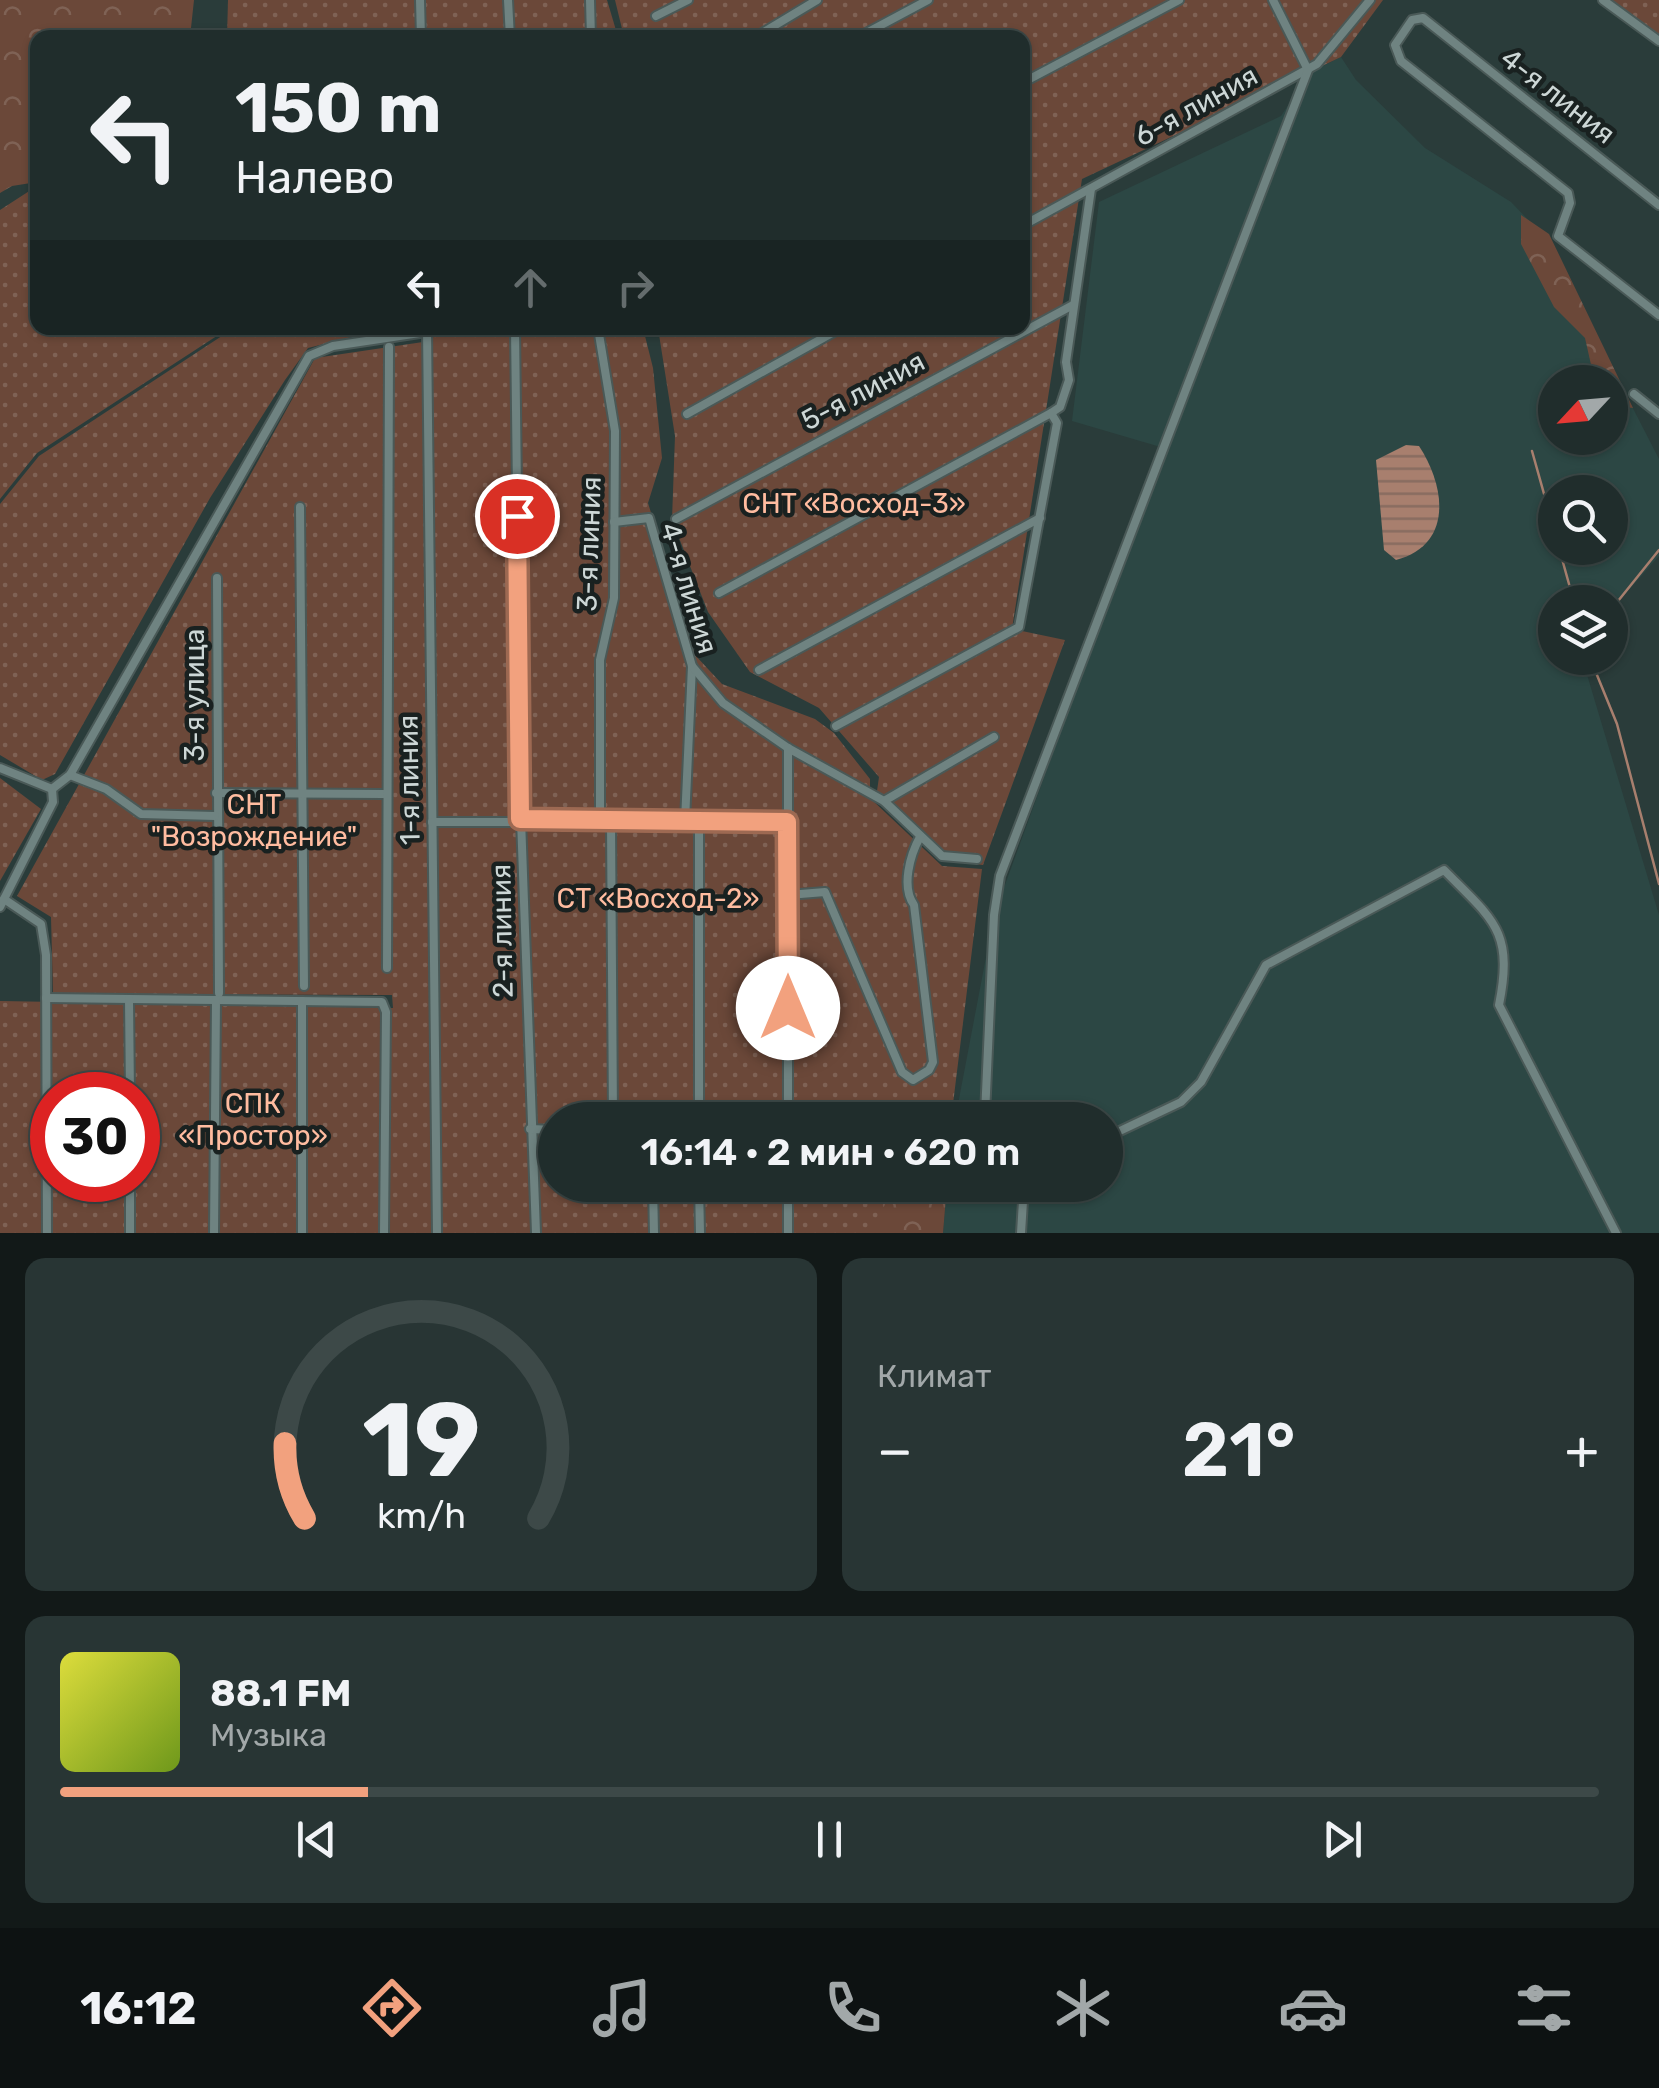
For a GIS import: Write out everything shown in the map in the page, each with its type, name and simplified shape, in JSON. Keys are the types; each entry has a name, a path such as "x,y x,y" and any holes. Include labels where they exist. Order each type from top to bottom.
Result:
{"street":[{"path":"420,0 420,30"},
{"path":"508,0 510,30"},
{"path":"590,0 591,30"},
{"path":"656,16 688,0"},
{"path":"767,30 816,0"},
{"path":"872,30 928,0"},
{"path":"1030,79 1180,0"},
{"path":"986,1102 994,914 1000,876 1308,70 1273,0"},
{"name":"6-я линия","path":"1030,222 1308,70 1331,51 1370,0"},
{"path":"1602,0 1659,41"},
{"name":"4-я линия","path":"1659,204 1424,18 1412,20 1395,46 1401,61 1568,193 1558,236 1659,315"},
{"path":"836,726 1020,627 1057,423 1051,414 1060,407 1069,380 1066,362 1091,190"},
{"name":"5-я линия","path":"1030,328 1073,305"},
{"path":"52,789 70,775 302,364 309,356 334,346 394,335"},
{"name":"1-я линия","path":"427,335 437,1233"},
{"name":"2-я линия","path":"514,335 520,819 536,1233"},
{"name":"3-я линия","path":"599,335 615,430 614,598 600,660 600,823"},
{"path":"687,414 824,335"},
{"name":"5-я линия","path":"676,519 1017,335"},
{"path":"386,968 389,347"},
{"path":"1634,394 1659,414"},
{"name":"4-я линия","path":"719,592 1051,414"},
{"path":"300,507 304,986"},
{"name":"4-я линия","path":"614,522 649,518 692,666 685,821"},
{"path":"759,670 1040,518"},
{"name":"3-я улица","path":"214,1233 217,578"},
{"path":"692,666 723,702 788,748 881,798 942,856 977,859"},
{"path":"881,798 994,737"},
{"path":"788,748 788,1102"},
{"path":"0,768 52,789"},
{"path":"70,775 106,788 142,814 215,816"},
{"path":"47,1233 46,998 41,924 2,903 52,802 52,789"},
{"path":"216,794 384,794"},
{"path":"432,822 787,822"},
{"path":"611,822 613,1102"},
{"path":"699,1102 700,822"},
{"path":"788,896 825,892 902,1072 913,1080 921,1077 933,1062 914,905 908,890 910,862 920,837"},
{"path":"1123,1129 1181,1102 1201,1082 1266,964 1444,870 1498,924 1506,970 1499,1005 1616,1233"},
{"path":"46,998 218,997 382,1002 386,1012 384,1233"},
{"path":"129,999 130,1072"},
{"path":"302,1001 302,1233"},
{"path":"530,1128 538,1129"},
{"path":"130,1202 130,1233"},
{"path":"653,1202 654,1233"},
{"path":"700,1202 700,1233"},
{"path":"788,1202 788,1233"},
{"path":"1021,1233 1023,1202"}],"shaded area":[{"path":"1341,57 1356,80 1425,148 1511,202 1545,237 1611,365 1538,365 1538,455 1628,455 1628,399 1659,459 1659,556 1628,591 1628,585 1538,585 1538,675 1587,675 1659,915 1659,1233 943,1233 946,1202 1123,1202 1123,1102 958,1102 994,915 1164,448 1072,421 1099,202 1281,116 1310,72"},
{"path":"1406,445 1419,446 1428,462 1439,496 1439,513 1427,542 1396,560 1384,550 1376,460"}],"green space":[{"path":"0,0 194,0 191,30 30,30 30,183 0,193"},
{"path":"228,0 417,0 416,30 227,30"},
{"path":"423,0 607,0 616,30 424,30"},
{"name":"СНТ «Восход-3»","path":"615,0 1383,0 1341,57 1082,179 1012,629 1065,640 983,865 939,860 876,798 879,777 819,708 750,672 708,612 672,520 675,436 659,335 1030,335 1030,30 622,30"},
{"path":"1610,0 1659,0 1659,35"},
{"path":"30,191 30,335 218,335 37,453 0,499 0,210"},
{"path":"1521,215 1549,234 1612,365 1591,365 1585,338 1554,307 1521,244"},
{"path":"223,335 359,335 308,348 285,380 210,498 55,774 42,780 0,755 0,504 39,456"},
{"name":"СТ «Восход-2»","path":"427,335 645,335 653,368 662,458 648,503 695,655 722,684 815,719 834,733 870,779 870,798 942,866 982,869 953,1102 538,1102 538,1202 886,1202 873,1233 441,1233"},
{"name":"СНТ \"Возрождение\"","path":"423,342 434,1233 0,1233 0,1001 393,1008 392,995 53,994 51,917 17,896 315,358"},
{"path":"0,778 41,809 0,881"},
{"path":"832,1202 946,1202 943,1233 828,1233"}],"waterway":[{"path":"1532,451 1539,475"},
{"path":"1628,589 1659,550"},
{"path":"1564,565 1569,585"},
{"path":"1597,675 1617,724 1659,884"}],"route":[{"path":"517,516 520,819 600,823 787,822 788,1008"}],"park label":[{"name":"СПК «Простор»","path":"253,1119"}]}
